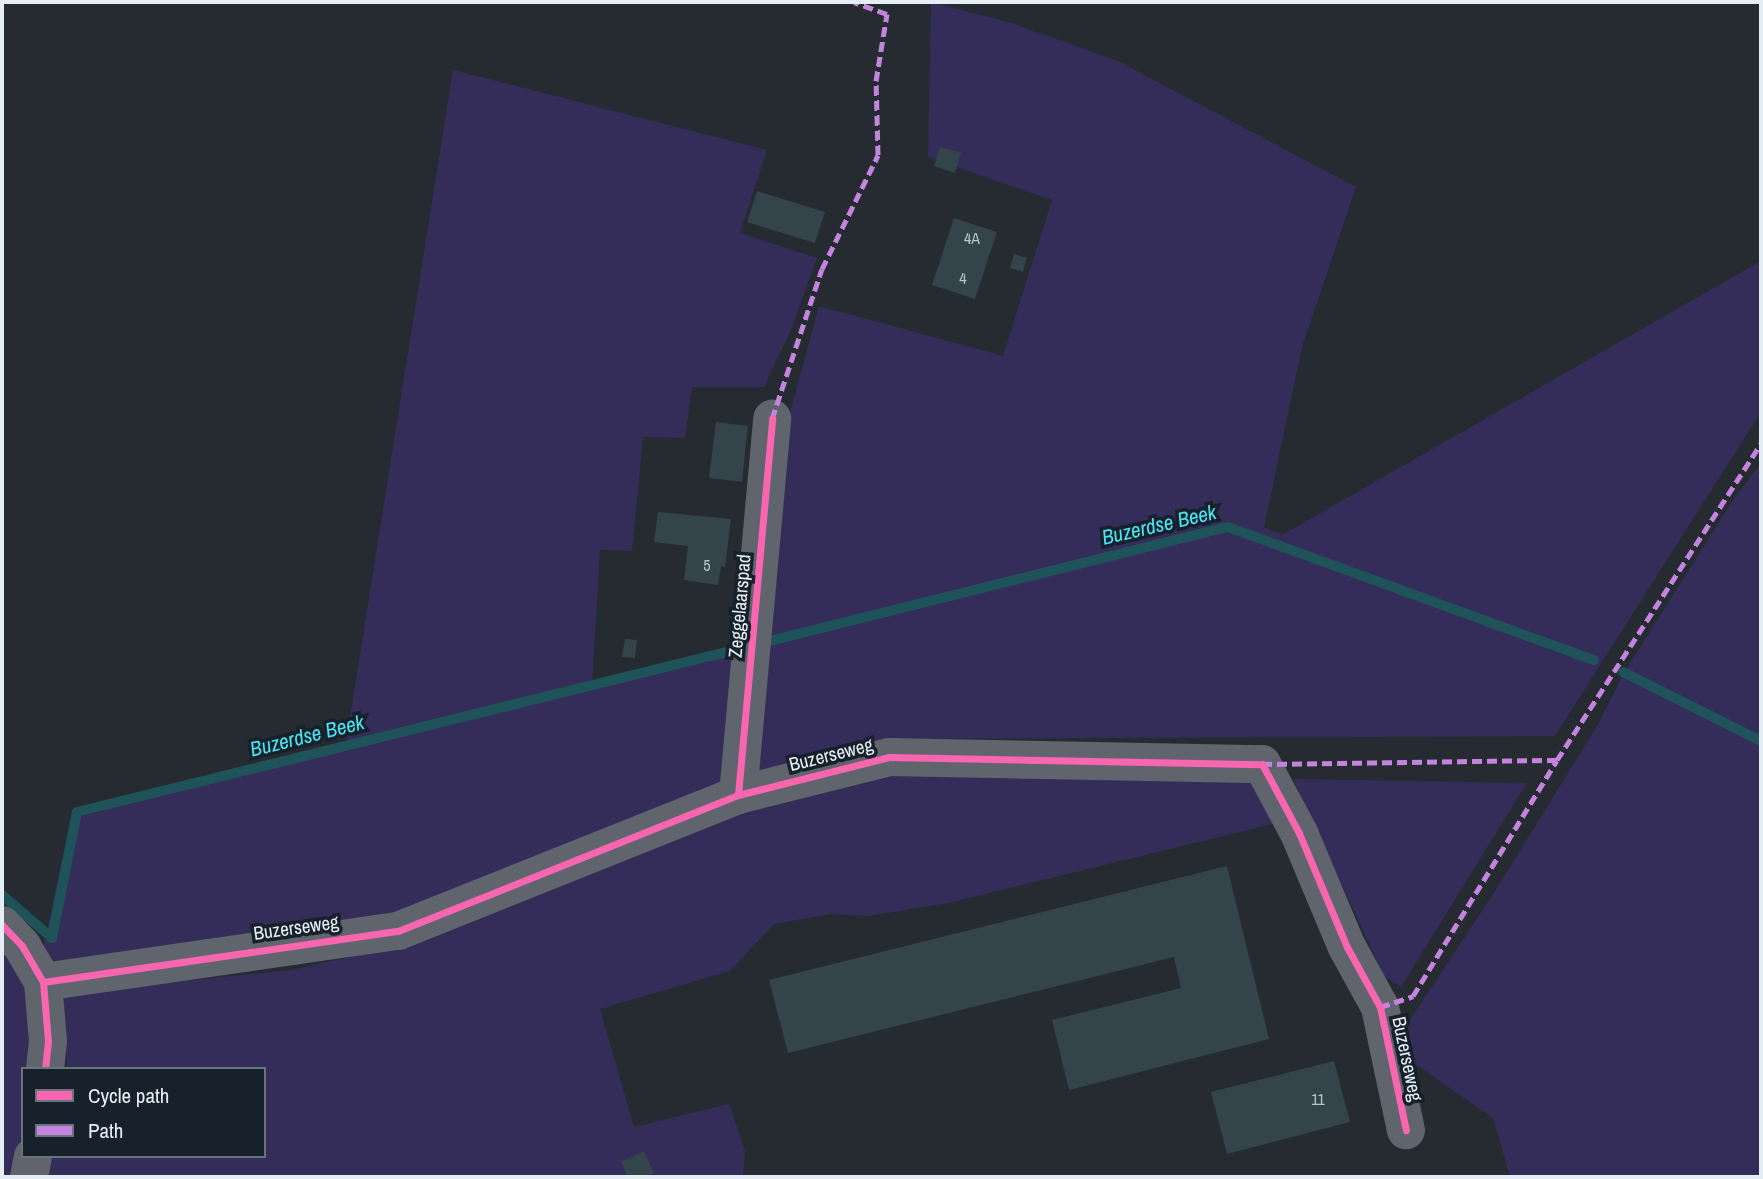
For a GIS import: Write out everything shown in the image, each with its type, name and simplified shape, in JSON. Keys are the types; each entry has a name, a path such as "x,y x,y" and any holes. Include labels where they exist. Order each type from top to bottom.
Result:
{"street":[{"name":"Zeggelaarspad","path":"738,795 772,419"},
{"name":"Buzerseweg","path":"43,982 398,931 738,795 889,757 1262,764 1299,833 1347,947 1380,1007 1406,1130"},
{"path":"2,925 22,946 43,982 48,1041 45,1067"},
{"path":"29,1177 33,1158"}],"shaded area":[{"path":"931,2 1012,23 1118,61 1356,187 1302,347 1264,527 1282,535 1761,261 1761,412 1555,736 890,739 756,776 791,409 819,306 1003,356 1052,200 928,157"},
{"path":"453,70 767,150 740,233 817,258 791,330 764,387 692,387 685,438 643,437 632,551 600,550 592,686 740,645 728,784 432,911 50,965 43,948 71,819 345,749"},
{"path":"1761,463 1761,1177 1510,1177 1493,1118 1401,1054 1410,1020 1497,888 1597,726 1625,671 1733,500"},
{"path":"901,771 1261,779 1280,822 948,903 868,916 831,914 774,924 730,971 600,1009 634,1127 729,1104 745,1151 743,1177 44,1177 49,1158 266,1158 266,1067 67,1067 63,993 291,970 409,944 797,790"},
{"path":"1293,779 1527,783 1401,987 1384,976"},
{"path":"2,946 27,985 34,1067 21,1067 21,1136 13,1177 2,1177"}],"building":[{"path":"940,147 961,153 955,173 934,166"},
{"path":"757,191 825,212 815,243 747,222"},
{"path":"954,218 997,232 975,299 932,285"},
{"path":"1014,254 1027,258 1023,272 1010,268"},
{"path":"716,422 748,426 742,482 709,478"},
{"path":"658,512 731,519 725,567 721,566 718,585 684,580 688,546 654,542"},
{"path":"625,639 637,640 635,658 622,657"},
{"path":"1227,866 1269,1039 1069,1090 1052,1020 1181,988 1174,957 788,1053 769,980"},
{"path":"1334,1061 1350,1122 1227,1154 1211,1092"},
{"path":"644,1151 654,1173 646,1177 628,1177 621,1162"}],"waterway":[{"name":"Buzerdse Beek","path":"762,643 1228,527 1594,660"},
{"name":"Buzerdse Beek","path":"2,895 52,938 77,812 735,650"},
{"name":"Buzerdse Beek","path":"1623,672 1761,741"}],"marked path":[{"path":"772,419 822,269 878,155 876,81 887,14 854,2"},
{"path":"1262,764 1557,760 1761,443"},
{"path":"1380,1007 1413,996 1557,760"}],"cycle path":[{"path":"738,795 772,419"},
{"path":"43,982 398,931 738,795 889,757 1262,764 1299,833 1347,947 1380,1007 1406,1130"},
{"path":"2,925 22,946 43,982 48,1041 45,1067"}]}
